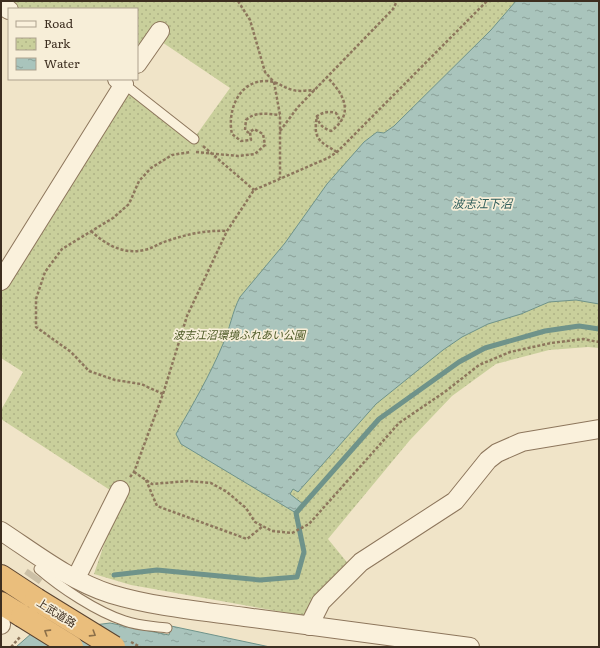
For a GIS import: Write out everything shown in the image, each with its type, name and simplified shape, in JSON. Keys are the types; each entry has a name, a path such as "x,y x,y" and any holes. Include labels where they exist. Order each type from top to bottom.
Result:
{"highway":[{"name":"上武道路","path":"1,576 114,647"},
{"name":"上武道路","path":"1,603 72,647"}],"street":[{"path":"138,63 160,31"},
{"path":"1,281 123,81"},
{"path":"309,626 321,602 361,562 455,501 488,460 497,453 522,442 599,429"},
{"path":"76,578 120,490"},
{"path":"1,531 39,568 76,578 111,594 165,605 470,647"}],"lane":[{"path":"123,81 194,139"},
{"path":"39,568 50,579 80,599 123,621 167,628"}],"path":[{"path":"238,1 250,20 265,72 274,82 280,115 280,178"},
{"path":"280,132 298,107 393,9 397,1"},
{"path":"120,490 134,472 163,394 187,316 227,231 254,190 328,158 337,152 487,1"},
{"path":"318,116 318,123 324,129 331,131 341,122 345,115 345,106 337,87 327,77"},
{"path":"280,115 261,113 252,115 246,120 245,130 250,134 251,140 241,141 232,134 230,123 235,101 242,92 252,85 264,80 274,82 294,90 315,90"},
{"path":"337,152 322,142 316,136 314,130 318,116 323,113 336,113 341,122"},
{"path":"163,394 141,384 115,380 90,371 71,352 36,327 36,299 45,272 62,249 113,218 129,204 139,181 151,168 172,155 195,152 238,156 254,154 265,145 263,134 254,129 250,134"},
{"path":"194,139 254,190"},
{"path":"91,231 106,244 122,250 143,250 166,241 207,230 227,231"},
{"path":"134,472 152,484 188,481 211,483 227,492 246,508 255,522 272,531 292,533 309,524 399,424 446,391 479,365 510,352 551,343 583,339 599,342"},
{"path":"146,480 157,506 247,539 263,526"}],"green space":[{"name":"波志江沼環境ふれあい公園","path":"3,1 599,1 599,348 588,347 549,350 496,364 452,396 410,440 328,539 350,566 305,616 131,585 94,574 114,515 113,492 1,419 1,410 23,372 1,358 1,289 127,90 192,141 230,88 150,34 138,55 138,8 14,8"}],"water":[{"name":"波志江下沼","path":"516,1 599,1 599,304 576,300 549,302 521,314 488,324 462,337 443,350 376,404 298,492 293,489 290,494 303,504 296,513 181,444 176,434 218,356 240,297 285,243 327,184 364,142 377,132 384,133 394,126 491,30"},
{"path":"110,623 169,635 171,626 270,647 16,647 32,633"}],"waterway":[{"path":"114,575 157,570 260,580 297,577 304,552 296,513 379,419 459,362 485,348 545,331 579,326 599,329"}],"tunnel":[{"path":"16,601 35,574"}]}
